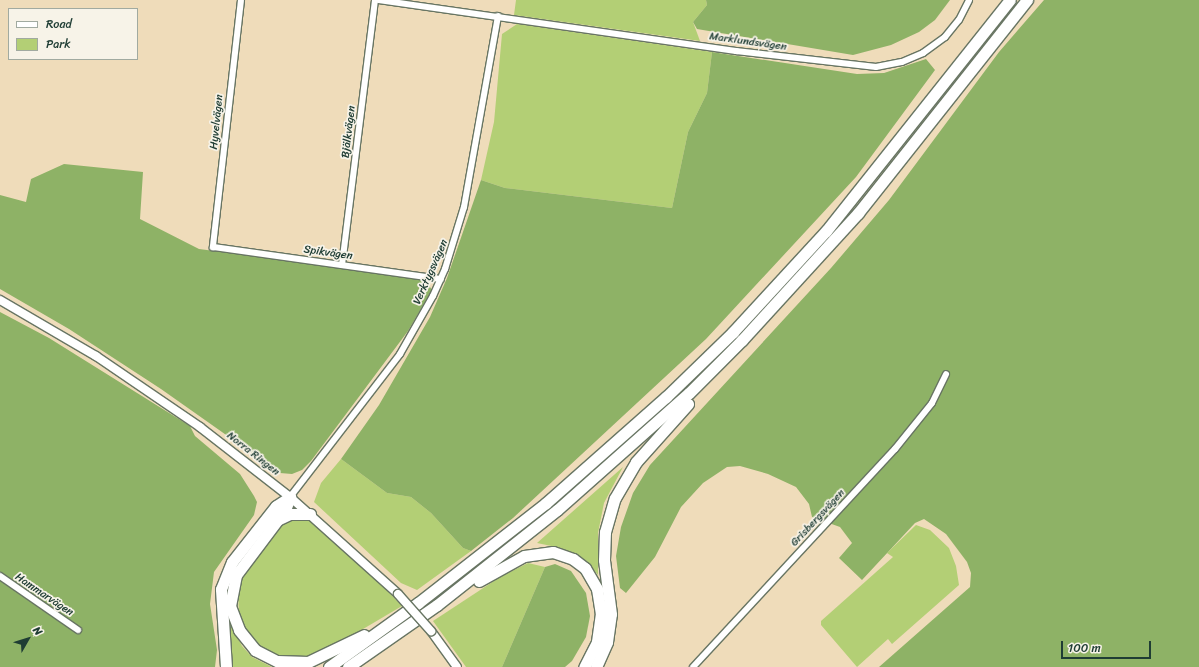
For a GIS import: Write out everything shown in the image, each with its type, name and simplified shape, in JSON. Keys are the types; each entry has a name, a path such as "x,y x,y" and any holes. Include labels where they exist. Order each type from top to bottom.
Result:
{"highway":[{"path":"329,667 485,552 609,450 733,332 831,225 1010,0"},
{"path":"348,667 437,605 585,486 713,369 858,213 1027,0"},
{"path":"596,667 608,642 611,614 604,560 605,532 615,498 636,462 688,403 713,369"},
{"path":"290,497 277,520 236,575 230,606 239,630 255,650 277,661 308,662 397,618"},
{"path":"226,667 221,589 232,562 276,506 290,497"},
{"path":"277,520 294,514 310,514"},
{"path":"437,605 460,595 489,573 524,556 553,552 573,559 585,568 593,578 600,600 601,628 598,642 584,667"}],"main road":[{"name":"Norra Ringen","path":"0,300 96,356 150,391 290,497 398,594 431,631 457,667"}],"street":[{"name":"Hyvelvägen","path":"213,247 241,0"},
{"name":"Marklundsvägen","path":"376,0 498,16 736,51 876,67 902,62 923,53 946,37 959,20 969,0"},
{"name":"Bjälkvägen","path":"342,265 376,0"},
{"name":"Verktygsvägen","path":"290,497 400,354 441,279 454,244 464,207 498,16"},
{"name":"Spikvägen","path":"213,247 441,279"},
{"name":"Grisbergsvägen","path":"693,667 895,449 932,403 946,374"},
{"name":"Hammarvägen","path":"0,576 78,630"}],"green space":[{"path":"516,0 706,0 707,5 693,22 700,41 514,15"},
{"path":"706,0 950,0 935,20 919,32 891,45 853,55 697,29 693,22 707,5"},
{"path":"1044,0 1199,0 1199,667 879,667 970,587 971,573 967,562 946,534 924,519 915,523 862,580 839,558 852,543 840,527 812,517 809,504 796,487 768,474 740,466 727,467 703,483 681,507 655,557 626,593 620,588 616,556 621,527 633,493 650,465 831,268 889,200 999,52"},
{"path":"517,24 712,52 707,93 688,132 672,208 505,188 481,180 494,122 502,34"},
{"path":"712,52 857,74 884,73 926,59 935,70 856,177 706,339 513,518 471,551 463,548 431,513 411,497 387,493 341,459 379,405 430,317 447,278 481,180 505,188 672,208 688,132 707,93"},
{"path":"64,164 143,172 140,219 199,249 424,278 432,290 408,331 311,461 302,470 292,474 280,473 161,389 69,329 0,289 0,195 26,202 31,179"},
{"path":"0,312 49,338 190,426 195,436 240,474 254,496 257,502 254,515 214,572 210,604 217,650 215,667 0,667"},
{"path":"341,459 387,493 411,497 431,513 463,548 471,551 417,590 401,583 314,502 321,483"},
{"path":"623,467 604,503 598,533 598,575 588,563 561,548 537,543"},
{"path":"293,517 301,517 314,522 376,579 402,606 336,645 300,659 277,655 261,647 246,631 239,612 238,595 243,574 282,524"},
{"path":"916,525 930,530 949,548 956,566 959,585 892,644 888,639 857,667 821,625 821,621 893,557 887,553"},
{"path":"528,563 545,567 502,667 466,667 433,621 500,577"},
{"path":"555,564 571,571 586,593 590,616 586,637 572,661 565,667 502,667 545,567"},
{"path":"230,622 242,646 252,657 272,667 230,667"}]}
